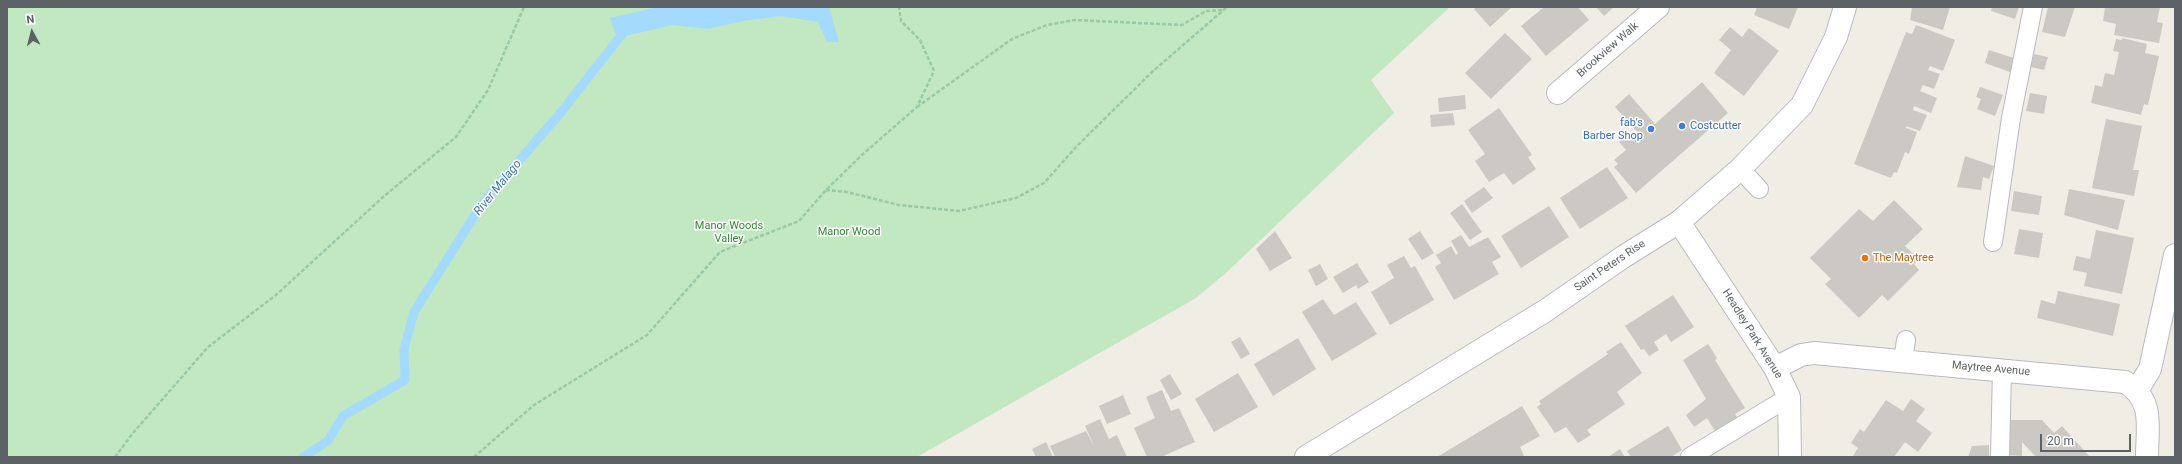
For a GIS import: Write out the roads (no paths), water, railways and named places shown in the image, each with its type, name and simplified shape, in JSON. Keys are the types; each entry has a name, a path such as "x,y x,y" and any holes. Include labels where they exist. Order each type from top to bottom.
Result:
{"street":[{"name":"Brookview Walk","path":"1558,93 1658,7"},
{"name":"Saint Peters Rise","path":"1306,457 1545,311 1624,257 1679,222 1740,169 1802,105 1836,37 1845,7"},
{"name":"Headley Park Avenue","path":"1679,222 1775,368 1789,397 1790,457"},
{"path":"2147,457 2147,407 2138,390 2150,368 2175,255"},
{"name":"Maytree Avenue","path":"1775,368 1801,355 1814,353 1904,351 2002,370 2126,382 2138,390"}],"lane":[{"path":"1993,242 2011,118 2033,7"},
{"path":"1740,169 1759,189"},
{"path":"2000,457 2002,370"},
{"path":"1690,457 1789,397"}],"water":[{"path":"658,7 829,7 839,42 827,42 818,22 781,16 743,21 708,29 672,25 617,38 610,18"}],"waterway":[{"name":"River Malago","path":"303,457 328,441 343,416 405,380 404,350 414,312 482,204 562,111 626,29"}],"place":[{"name":"Costcutter","path":"1682,126"},
{"name":"fab's Barber Shop","path":"1651,129"},
{"name":"The Maytree","path":"1865,258"}],"park label":[{"name":"Manor Woods Valley","path":"729,232"},
{"name":"Manor Wood","path":"849,232"}]}
